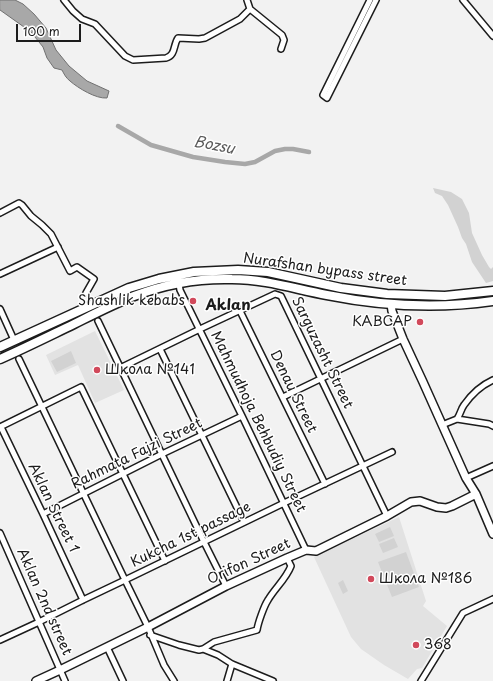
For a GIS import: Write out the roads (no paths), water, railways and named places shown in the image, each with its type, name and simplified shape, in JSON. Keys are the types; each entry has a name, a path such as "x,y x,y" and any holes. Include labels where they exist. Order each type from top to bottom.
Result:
{"main road":[{"name":"Nurafshan bypass street","path":"0,347 135,286 179,274 205,271 255,271 282,275 341,288 387,294 492,296"},
{"path":"205,271 209,275 205,280"},
{"path":"254,280 252,276 255,271"},
{"name":"Nurafshan bypass street","path":"0,359 117,303 143,293 179,284 205,280 254,280 280,284 337,297 391,304 436,306 492,296"}],"street":[{"path":"64,0 82,19 95,24 125,56 133,60 166,58 173,53 176,40 178,38 205,38 240,19 250,9"},
{"path":"247,0 250,9 282,35 284,40 281,49"},
{"path":"370,0 323,96 327,98 376,0"},
{"path":"463,0 493,36"},
{"path":"0,213 19,203 22,205 31,216 51,234 70,272 77,267 94,279 86,293"},
{"path":"0,274 58,247"},
{"name":"Mahmudhoja Behbudiy Street","path":"179,284 180,290 306,550"},
{"name":"Sarguzasht Street","path":"120,368 275,294 281,296 388,516"},
{"path":"391,304 392,311 403,340 466,478 476,494 493,534"},
{"path":"0,309 14,340"},
{"name":"Denau Street","path":"240,311 325,484"},
{"path":"98,321 226,586"},
{"path":"283,397 403,340"},
{"path":"160,349 244,522"},
{"path":"19,359 126,580 148,627 150,635 174,681"},
{"path":"457,419 464,405 475,393 488,382 493,380"},
{"path":"0,427 81,387 165,561"},
{"name":"Rahmata Fajzi Street","path":"43,514 162,454 203,436 242,416"},
{"path":"442,425 457,419 490,424 493,426"},
{"name":"Аklаn Street 1","path":"0,427 83,600"},
{"name":"Kukcha 1st passage","path":"0,640 392,452"},
{"path":"466,478 493,466"},
{"name":"Orifon Street","path":"36,681 148,627 226,586 306,550 316,551 388,516 408,503 420,501 437,507 446,508 476,494"},
{"name":"Аklаn 2nd street","path":"0,533 65,681"},
{"path":"150,635 199,650 214,642 257,630 267,602 289,572 291,566 287,558"},
{"path":"421,681 463,613 493,599"},
{"path":"107,647 123,681"},
{"path":"203,649 218,655 232,664 273,681"},
{"path":"227,681 232,664"}],"waterway":[{"name":"Bozsu","path":"118,126 151,145 193,157 225,162 245,164 255,162 275,151 285,149 309,152"}],"place":[{"name":"Shashlik kebabs","path":"193,301"},
{"name":"КАВСАР","path":"420,322"},
{"name":"Школа №141","path":"97,370"},
{"name":"Школа №186","path":"371,579"},
{"name":"368","path":"416,645"}],"district":[{"name":"Aklan","path":"228,306"}]}
